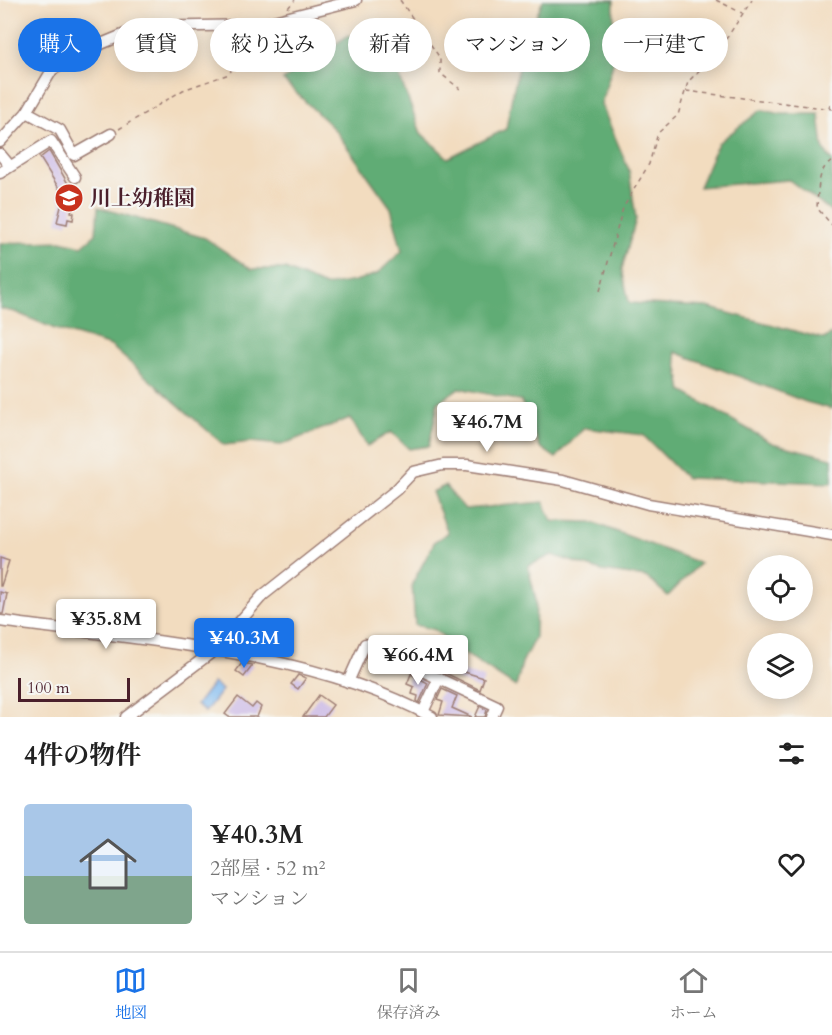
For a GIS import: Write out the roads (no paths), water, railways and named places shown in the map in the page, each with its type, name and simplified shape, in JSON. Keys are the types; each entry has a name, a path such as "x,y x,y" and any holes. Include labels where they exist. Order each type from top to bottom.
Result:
{"street":[{"path":"0,142 27,112 52,70 89,49 142,27 258,25 356,0"},
{"path":"27,112 60,130 74,155 111,134"},
{"path":"0,173 51,141 75,177"},
{"path":"0,154 10,166"},
{"path":"126,717 216,650 262,596 396,490 413,472 443,465 500,469 552,478 648,504 832,535"},
{"path":"0,621 216,650 348,682 427,715 439,678"},
{"path":"348,682 365,644 497,706 492,717"}],"water":[{"path":"213,683 222,690 205,712 196,705"}],"place":[{"name":"川上幼稚園","path":"69,198"}]}
